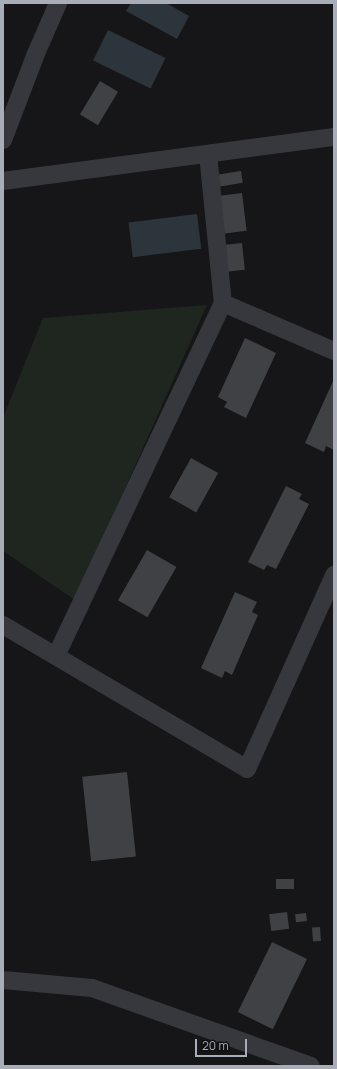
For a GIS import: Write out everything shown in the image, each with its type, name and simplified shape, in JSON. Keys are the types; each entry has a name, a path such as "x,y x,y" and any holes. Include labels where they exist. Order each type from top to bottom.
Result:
{"street":[{"path":"3,140 35,56 58,3"},
{"path":"3,181 334,137"},
{"path":"56,656 223,303 208,154"},
{"path":"223,303 334,351"},
{"path":"3,625 247,769 334,575"},
{"path":"3,980 92,988 311,1066"}],"shaded area":[{"path":"131,3 166,3 189,16 177,39 126,11"},
{"path":"108,30 166,58 151,89 93,61"},
{"path":"197,214 201,249 133,257 129,222"},
{"path":"207,305 75,600 3,551 3,418 43,318"}],"building":[{"path":"100,81 118,92 98,125 80,114"},
{"path":"241,171 243,183 217,187 215,175"},
{"path":"242,193 247,231 223,234 218,196"},
{"path":"242,243 245,270 226,272 223,245"},
{"path":"245,338 276,353 246,418 224,407 227,402 218,397"},
{"path":"334,379 334,450 326,446 324,452 305,443"},
{"path":"191,458 218,473 196,512 169,497"},
{"path":"286,486 302,494 299,499 309,504 276,569 267,565 264,570 248,562"},
{"path":"147,550 176,567 147,617 118,600"},
{"path":"235,592 257,602 252,612 258,615 232,675 225,671 222,678 201,668"},
{"path":"127,772 136,857 91,861 82,777"},
{"path":"276,879 294,879 294,889 276,889"},
{"path":"287,912 289,929 271,931 269,914"},
{"path":"306,913 307,921 296,922 295,914"},
{"path":"320,927 321,941 313,942 312,928"},
{"path":"272,942 307,959 273,1029 238,1012"}]}
